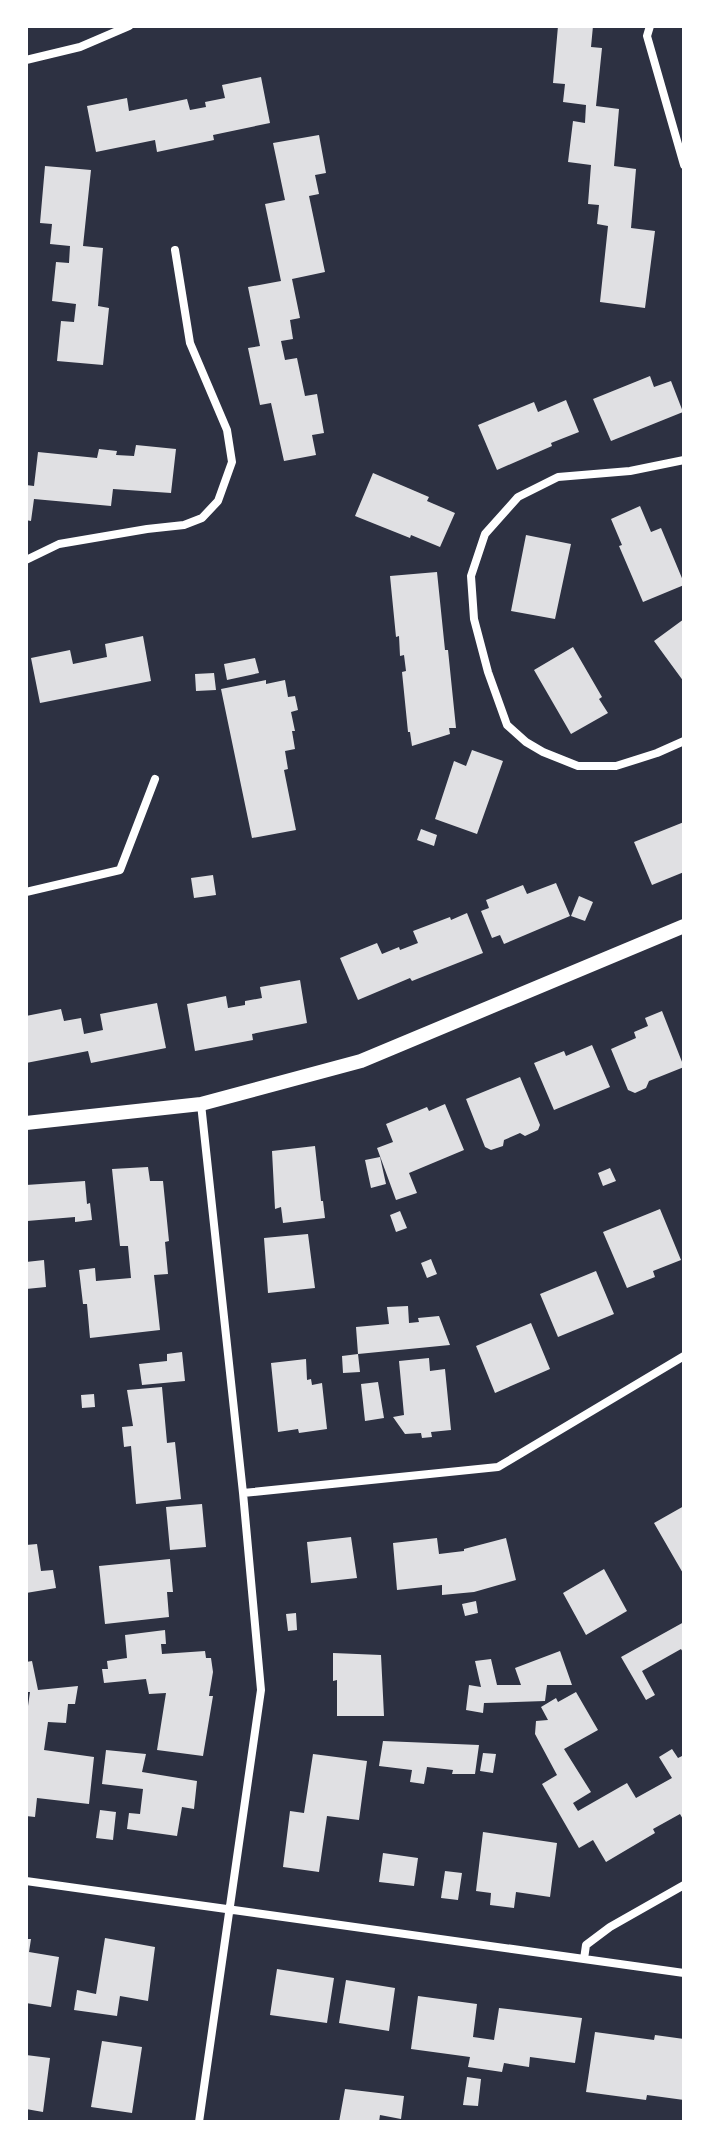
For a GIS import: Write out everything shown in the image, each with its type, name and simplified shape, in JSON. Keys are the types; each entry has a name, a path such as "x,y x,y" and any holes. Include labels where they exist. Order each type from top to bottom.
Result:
{"street":[{"path":"26,60 80,47 129,26"},
{"path":"650,26 647,36 684,163"},
{"path":"26,560 59,544 184,525 202,518 218,501 232,462 227,430 190,343 175,250"},
{"path":"684,460 630,471 558,477 518,497 485,534 471,576 474,619 488,672 507,725 526,742 578,766 616,766 684,741"},
{"path":"26,892 120,870 155,779"},
{"path":"26,1123 201,1104 361,1061 684,926"},
{"path":"199,2122 261,1690 201,1104"},
{"path":"243,1493 498,1467 684,1356"},
{"path":"26,1881 684,1973"},
{"path":"584,1959 586,1945 610,1927 684,1885"}],"building":[{"path":"558,26 593,26 591,47 602,48 596,106 619,109 614,166 636,169 631,228 655,231 645,308 600,302 608,226 597,224 599,205 588,204 591,165 568,162 573,121 585,123 586,105 563,102 565,84 553,83"},
{"path":"261,77 270,123 213,135 214,140 157,152 155,140 96,152 87,106 127,98 129,111 187,99 190,110 206,107 205,102 225,98 222,85"},
{"path":"319,135 326,173 315,175 319,194 309,196 325,272 292,279 300,318 290,320 293,339 281,341 285,360 297,358 305,396 317,394 324,433 312,435 316,455 284,461 271,403 260,405 248,348 260,346 248,287 281,281 265,204 285,200 273,143"},
{"path":"45,166 91,170 83,246 103,248 98,306 109,308 103,365 57,361 61,321 74,322 76,304 52,301 56,262 69,263 70,246 50,244 52,224 40,223"},
{"path":"650,376 654,387 671,381 683,412 611,441 593,399"},
{"path":"566,400 579,432 497,470 478,425 534,402 538,412"},
{"path":"136,445 176,449 171,493 113,489 111,506 34,499 31,521 26,520 26,485 34,486 38,452 97,458 99,449 117,451 116,455 134,456"},
{"path":"373,473 429,497 427,501 455,513 440,547 355,516"},
{"path":"640,506 651,532 661,528 684,583 643,602 611,519"},
{"path":"526,535 571,544 555,619 511,611"},
{"path":"437,572 456,728 449,728 450,734 412,746 402,672 406,671 404,655 400,656 399,636 396,637 390,576"},
{"path":"684,619 684,682 654,641"},
{"path":"143,636 151,681 40,703 31,658 70,650 73,664 107,657 105,644"},
{"path":"573,647 608,713 571,734 534,670"},
{"path":"255,658 259,673 227,680 224,664"},
{"path":"214,673 216,690 196,691 195,674"},
{"path":"266,680 266,684 285,680 288,697 295,696 298,710 291,712 295,749 285,751 288,769 284,770 296,830 252,838 221,689"},
{"path":"472,750 503,761 477,834 435,819 454,761 466,766"},
{"path":"684,822 684,872 652,885 634,842"},
{"path":"421,829 437,835 434,846 417,840"},
{"path":"213,875 216,895 194,898 191,878"},
{"path":"556,883 570,916 504,944 500,935 492,938 481,911 489,908 486,900 523,885 527,894"},
{"path":"579,896 593,902 585,921 571,916"},
{"path":"467,913 483,953 358,1000 340,958 377,943 382,954 399,947 400,950 418,943 413,931"},
{"path":"300,980 307,1023 252,1034 253,1040 195,1051 187,1004 226,996 228,1008 245,1005 245,1001 262,998 260,987"},
{"path":"157,1003 166,1048 91,1063 88,1051 26,1063 26,1016 61,1009 64,1021 81,1018 84,1034 103,1030 100,1014"},
{"path":"662,1011 684,1067 649,1081 646,1088 635,1093 628,1090 611,1049 636,1038 634,1032 648,1026 645,1018"},
{"path":"592,1045 610,1087 554,1110 534,1063 564,1051 566,1056"},
{"path":"520,1077 540,1125 538,1130 525,1136 520,1133 504,1140 503,1146 491,1150 485,1147 466,1099"},
{"path":"445,1104 464,1150 409,1173 417,1193 396,1200 377,1148 393,1142 386,1124 427,1107 429,1111"},
{"path":"315,1146 325,1218 283,1223 281,1207 275,1209 272,1151"},
{"path":"380,1157 386,1184 371,1188 365,1160"},
{"path":"148,1167 150,1181 163,1181 169,1241 165,1242 168,1274 154,1275 160,1330 90,1338 87,1304 83,1304 79,1270 95,1268 96,1281 131,1278 128,1246 120,1246 112,1169"},
{"path":"610,1168 616,1181 603,1186 598,1173"},
{"path":"85,1181 92,1220 75,1222 75,1217 27,1221 26,1185"},
{"path":"660,1209 681,1260 653,1271 655,1277 627,1288 603,1232"},
{"path":"400,1211 407,1228 396,1232 390,1215"},
{"path":"308,1234 315,1288 268,1293 264,1238"},
{"path":"431,1259 437,1274 427,1278 421,1263"},
{"path":"44,1260 46,1287 26,1289 26,1262"},
{"path":"596,1271 614,1314 558,1337 540,1294"},
{"path":"408,1306 409,1323 419,1322 418,1318 439,1316 450,1345 358,1354 356,1327 389,1324 387,1307"},
{"path":"531,1323 550,1369 495,1393 476,1346"},
{"path":"182,1352 185,1381 142,1385 139,1364 167,1361 167,1354"},
{"path":"358,1354 360,1372 343,1373 342,1356"},
{"path":"429,1358 430,1371 445,1369 451,1430 431,1432 432,1437 422,1438 421,1433 405,1434 393,1417 404,1415 399,1361"},
{"path":"306,1359 307,1380 311,1379 312,1385 322,1383 327,1429 278,1432 271,1363"},
{"path":"378,1382 384,1418 365,1421 361,1384"},
{"path":"162,1387 167,1443 175,1442 181,1499 136,1504 131,1446 124,1447 122,1427 133,1426 127,1390"},
{"path":"94,1394 95,1407 82,1408 81,1395"},
{"path":"202,1504 206,1547 170,1550 166,1507"},
{"path":"684,1506 684,1575 654,1523"},
{"path":"351,1537 357,1578 311,1583 307,1542"},
{"path":"437,1538 439,1554 464,1551 506,1538 516,1580 474,1592 442,1595 442,1585 397,1590 393,1543"},
{"path":"37,1544 41,1571 53,1570 56,1588 26,1593 26,1545"},
{"path":"170,1559 173,1592 167,1592 169,1617 105,1624 99,1566"},
{"path":"604,1569 627,1611 586,1635 563,1593"},
{"path":"476,1601 478,1613 465,1616 462,1604"},
{"path":"296,1613 297,1630 288,1631 286,1614"},
{"path":"684,1622 684,1654 681,1649 642,1671 655,1695 646,1700 621,1657"},
{"path":"165,1630 166,1644 161,1644 162,1654 205,1651 206,1658 211,1658 213,1672 209,1696 213,1696 203,1756 157,1750 166,1693 149,1694 146,1679 104,1683 102,1669 108,1669 107,1661 127,1658 125,1635"},
{"path":"560,1651 572,1685 547,1685 545,1701 484,1703 483,1713 466,1710 469,1685 481,1687 475,1661 491,1659 497,1685 521,1685 515,1668"},
{"path":"333,1653 381,1655 384,1716 337,1716"},
{"path":"32,1661 38,1690 78,1686 75,1704 68,1704 66,1723 48,1722 44,1750 94,1757 89,1804 37,1798 35,1817 26,1816 26,1720 30,1692 26,1692 26,1662"},
{"path":"576,1692 598,1730 564,1749 591,1792 573,1803 578,1811 627,1783 636,1798 672,1778 659,1757 672,1749 678,1758 684,1755 684,1821 680,1814 606,1862 593,1840 579,1848 542,1784 557,1775 535,1734 536,1721 548,1720 541,1707"},
{"path":"383,1741 479,1745 475,1774 452,1774 453,1770 427,1767 424,1784 410,1782 412,1770 379,1766"},
{"path":"106,1750 146,1754 142,1772 197,1781 194,1809 182,1807 177,1836 127,1829 129,1813 140,1814 143,1789 102,1784"},
{"path":"483,1753 496,1754 493,1773 480,1771"},
{"path":"313,1754 367,1761 359,1820 327,1816 319,1872 283,1867 290,1811 304,1813"},
{"path":"100,1810 116,1812 113,1840 96,1838"},
{"path":"483,1832 557,1843 550,1897 516,1892 514,1908 490,1905 491,1893 476,1891"},
{"path":"383,1853 418,1858 414,1886 379,1882"},
{"path":"445,1871 462,1873 458,1900 441,1898"},
{"path":"105,1938 155,1947 148,2001 120,1996 117,2016 74,2010 77,1990 96,1994"},
{"path":"26,1939 31,1939 29,1952 59,1957 51,2007 26,2003"},
{"path":"277,1969 334,1978 327,2023 270,2015"},
{"path":"346,1980 395,1988 389,2031 339,2023"},
{"path":"418,1996 477,2004 473,2037 494,2040 499,2008 582,2018 575,2063 530,2057 529,2067 504,2063 502,2072 468,2067 470,2057 411,2049"},
{"path":"595,2032 654,2040 655,2035 684,2039 684,2100 647,2095 646,2100 586,2092"},
{"path":"102,2041 142,2047 132,2113 91,2107"},
{"path":"26,2055 50,2058 43,2112 26,2109"},
{"path":"467,2077 481,2079 478,2106 463,2105"},
{"path":"345,2089 404,2096 401,2119 380,2115 379,2122 339,2122"}]}
